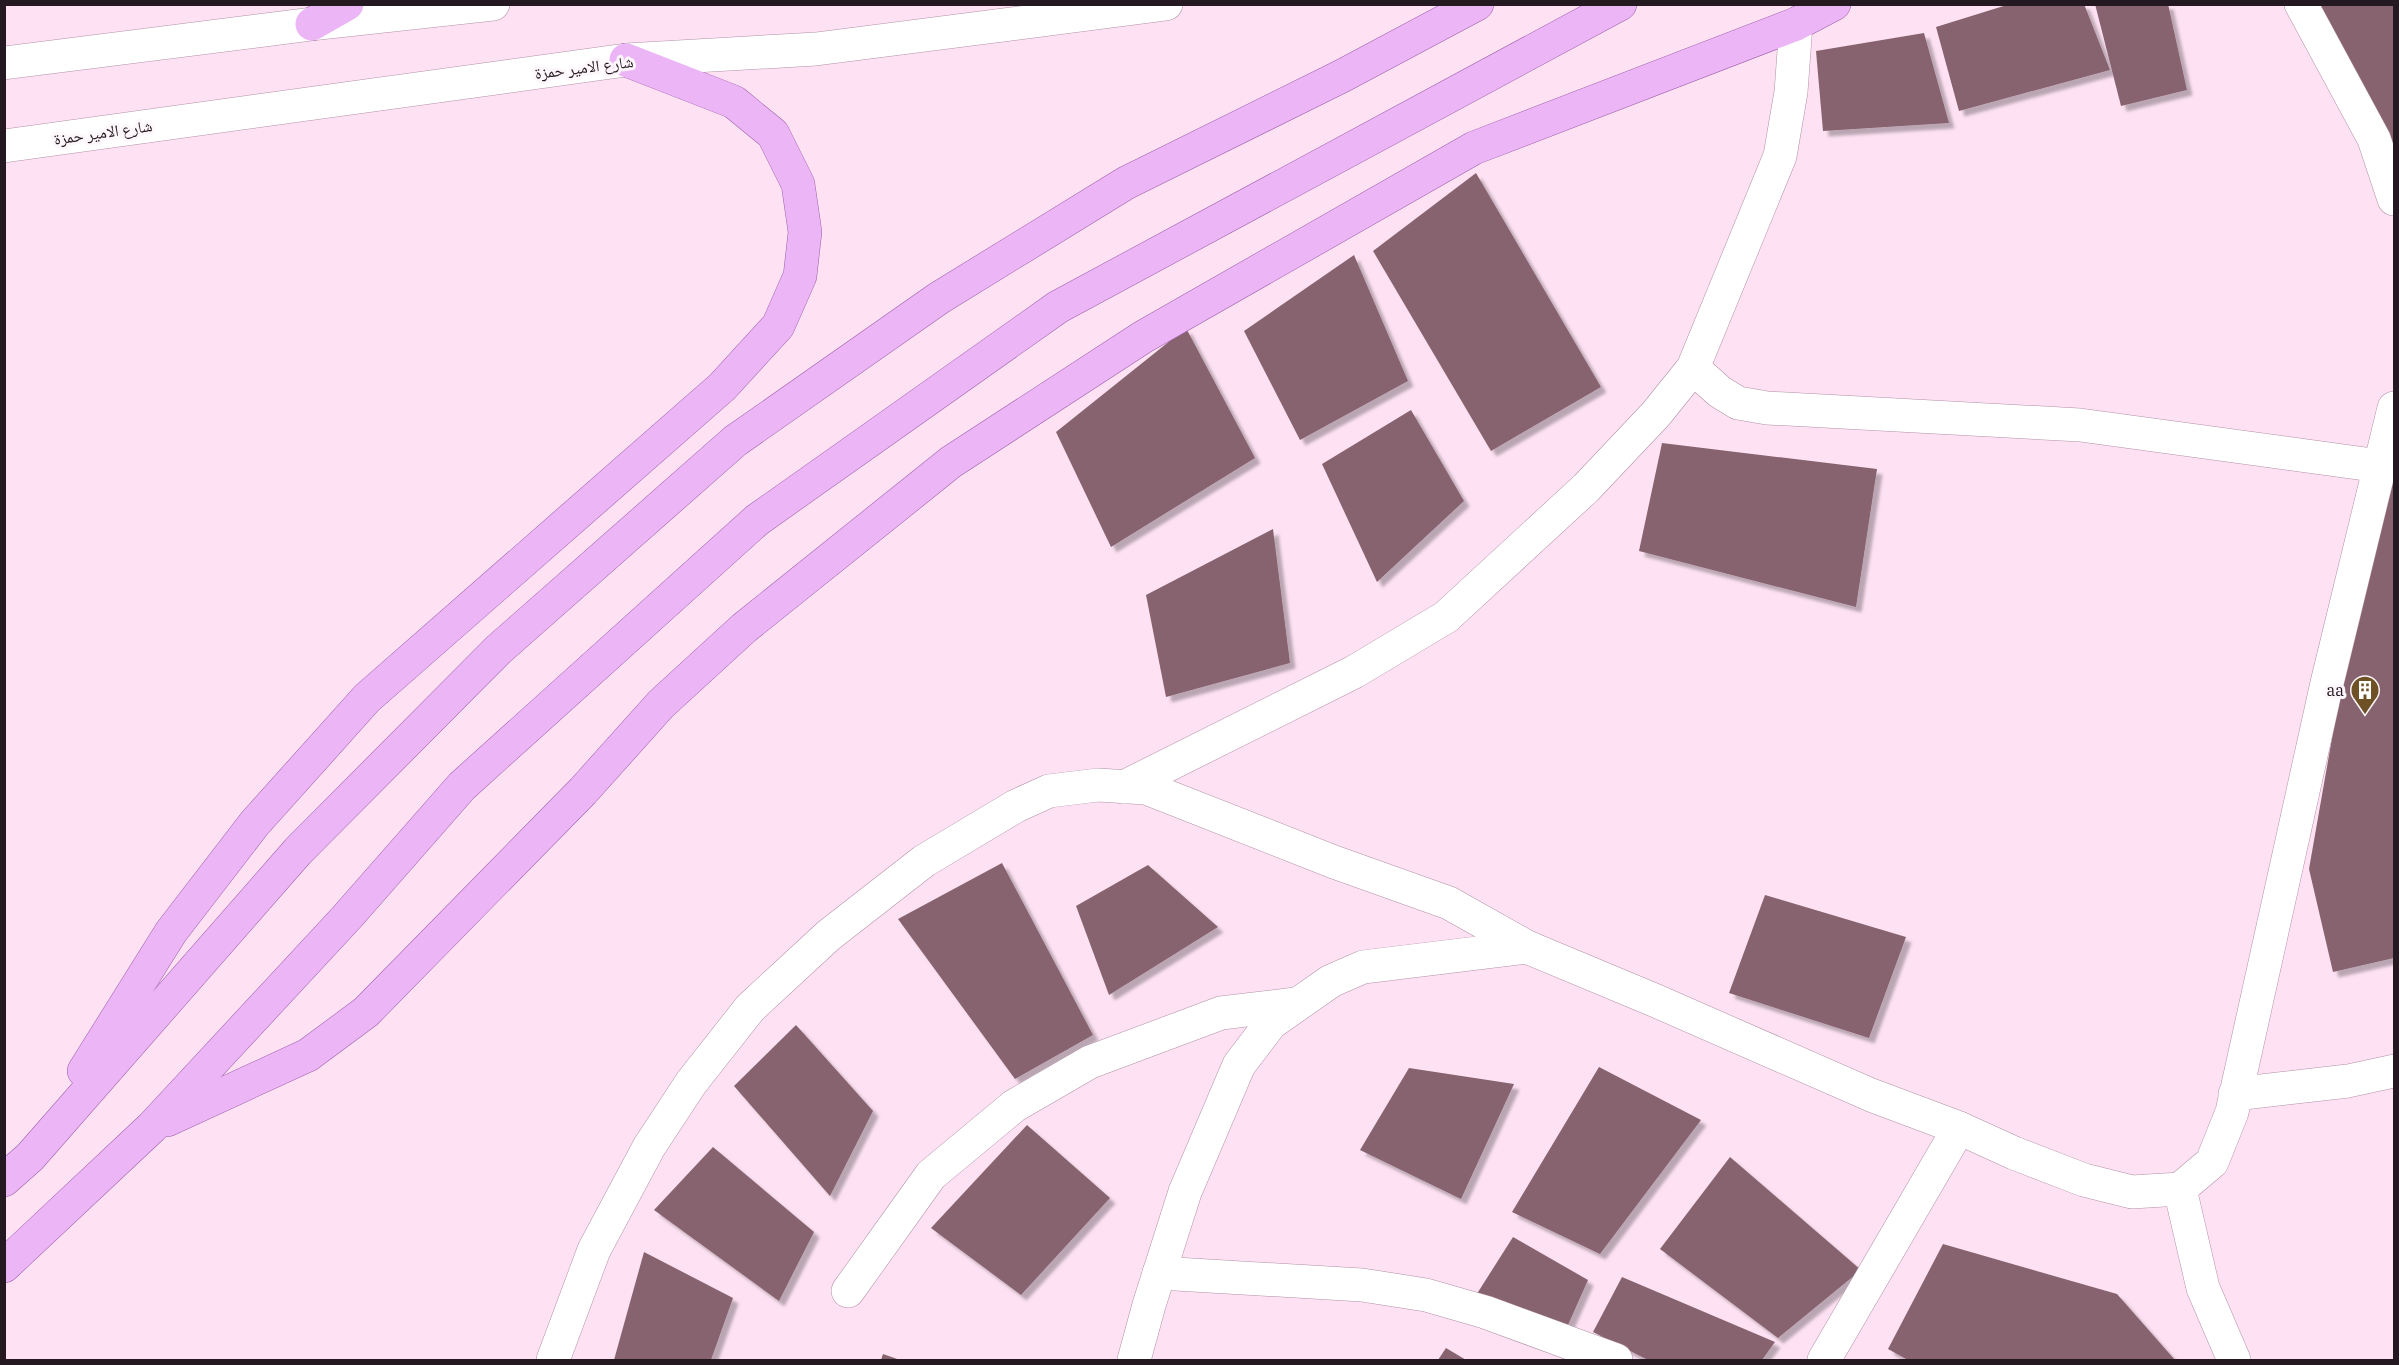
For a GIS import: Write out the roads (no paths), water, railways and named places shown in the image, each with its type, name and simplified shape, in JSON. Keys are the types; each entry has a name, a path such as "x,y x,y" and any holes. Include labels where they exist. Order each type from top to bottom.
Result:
{"main road":[{"path":"312,24 347,4"},
{"path":"4,1180 30,1157 298,850 500,649 735,441 939,298 1126,183 1342,76 1477,4"},
{"path":"4,1266 152,1127 347,917 462,786 757,520 1058,307 1620,4"},
{"path":"152,1127 308,1055 366,1012 583,791 661,704 744,628 951,462 1143,337 1474,148 1796,24 1834,4"},
{"path":"30,1157 171,932 254,825 367,698 722,387 778,326 800,276 805,232 798,184 773,134 735,102 626,60"}],"street":[{"path":"4,63 312,24 493,4"},
{"name":"شارع الامير حمزة","path":"4,146 626,60 816,49 1166,4"},
{"path":"2301,4 2374,140 2394,199"},
{"path":"1124,787 1354,672 1446,616 1586,488 1656,414 1693,368 1780,156 1791,92 1796,24"},
{"path":"1693,368 1720,392 1738,403 1767,408 2080,425 2380,466"},
{"path":"553,1360 594,1250 649,1147 691,1083 750,1008 829,935 924,861 1006,812 1049,791 1098,785 1146,788 1334,862 1449,903 1527,947 1871,1095 1959,1128 2084,1180 2132,1192 2180,1189 2212,1162 2232,1112 2330,672 2394,408"},
{"path":"1134,1360 1185,1192 1239,1065 1271,1023 1331,981 1363,967 1527,947"},
{"path":"848,1291 931,1175 1014,1106 1090,1062 1221,1013 1299,1003"},
{"path":"2235,1094 2348,1081 2394,1071"},
{"path":"1824,1360 1959,1128"},
{"path":"2180,1189 2203,1288 2234,1360"},
{"path":"1159,1273 1362,1284 1426,1295 1485,1312 1616,1360"}],"place":[{"name":"aa","path":"2365,716"}]}
